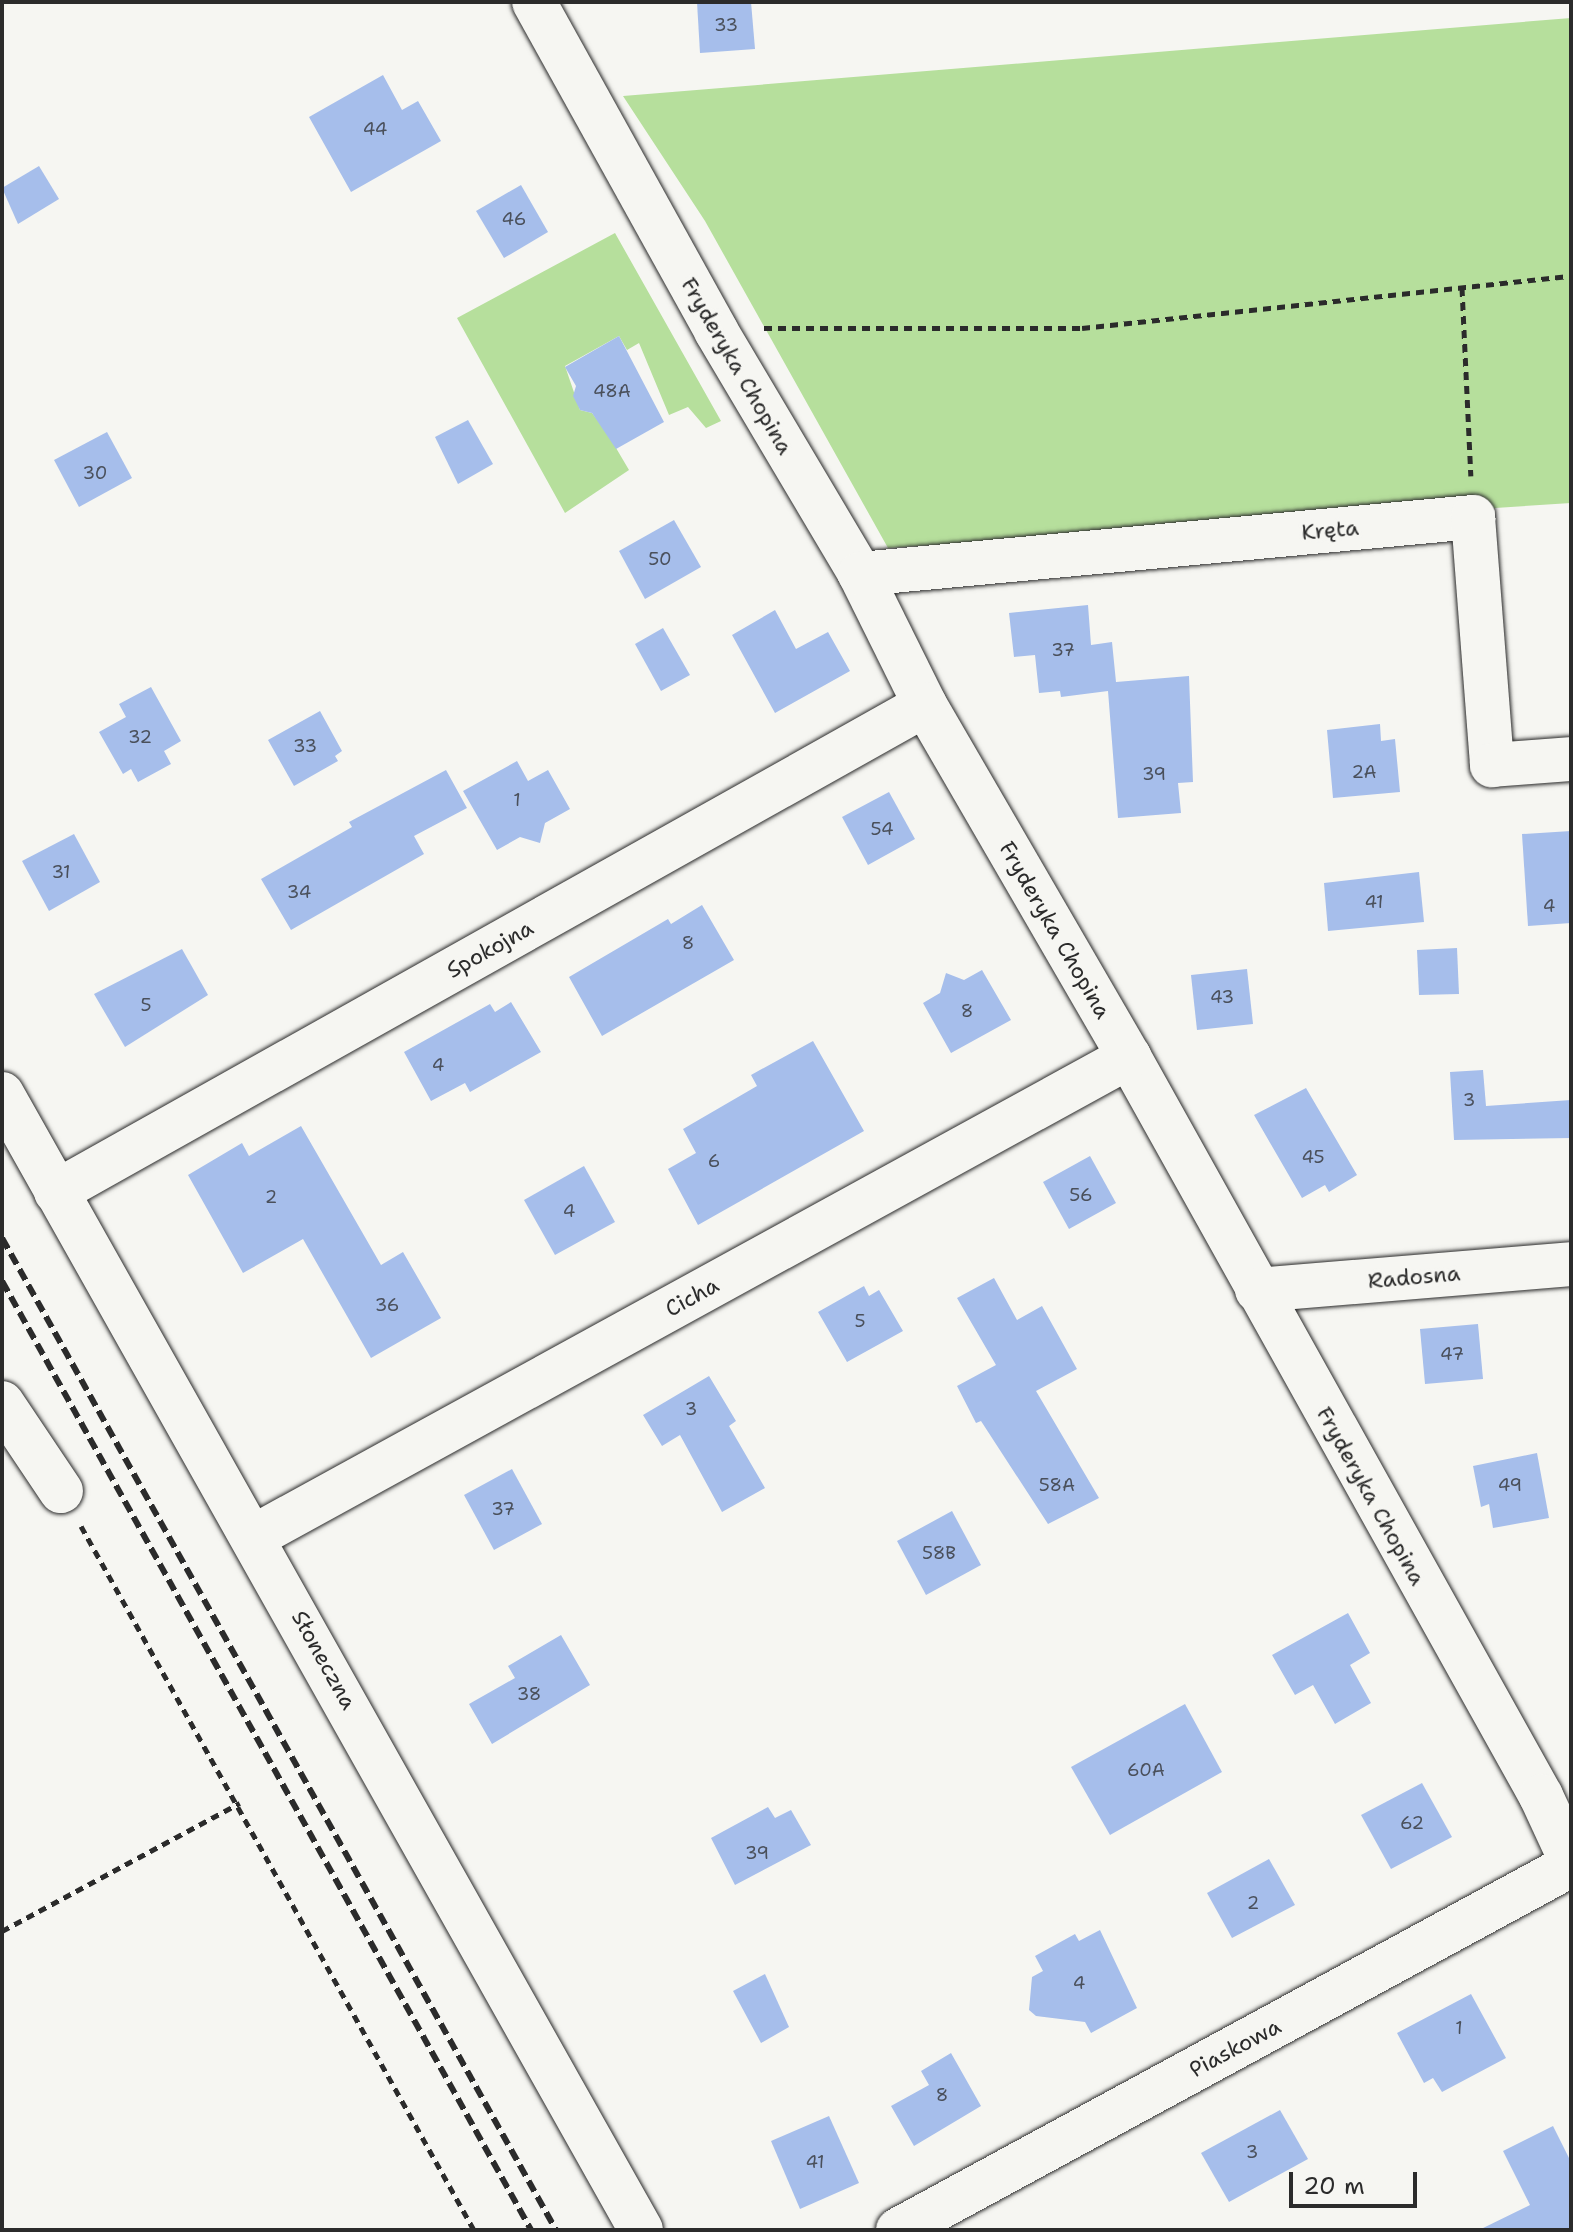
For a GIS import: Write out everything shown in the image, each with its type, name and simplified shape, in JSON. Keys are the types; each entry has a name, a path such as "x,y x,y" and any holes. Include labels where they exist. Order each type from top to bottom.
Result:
{"street":[{"name":"Fryderyka Chopina","path":"534,2 716,331 860,574 925,705 1129,1057 1541,1796 1571,1863"},
{"name":"Kręta","path":"860,574 1473,517"},
{"path":"1473,517 1492,765 1571,759"},
{"name":"Spokojna","path":"56,1192 925,705"},
{"name":"Cicha","path":"255,1536 1129,1057"},
{"name":"Słoneczna","path":"2,1094 255,1536 641,2230"},
{"name":"Radosna","path":"1257,1290 1571,1264"},
{"path":"2,1403 61,1491"},
{"name":"Piaskowa","path":"898,2230 1571,1863"}],"path":[{"path":"716,331 1082,328 1571,276"},
{"path":"1462,288 1473,517"},
{"path":"61,1491 240,1803 474,2230"},
{"path":"2,1931 240,1803"}],"green space":[{"path":"1571,18 1571,503 888,548 705,221 623,96"},
{"path":"615,233 721,421 706,428 688,407 669,415 639,343 627,350 619,336 565,366 580,410 592,413 629,470 565,513 457,318"}],"building":[{"path":"697,2 751,2 755,49 700,53"},
{"path":"383,75 402,110 418,101 441,141 351,192 309,117"},
{"path":"39,166 59,199 18,224 2,188"},
{"path":"521,185 548,232 504,258 476,211"},
{"path":"619,336 664,422 616,449 592,413 580,410 573,396 576,386 565,367"},
{"path":"468,420 493,464 458,484 435,437"},
{"path":"107,432 132,478 79,507 54,460"},
{"path":"674,520 701,567 645,599 619,551"},
{"path":"1088,605 1091,645 1112,642 1116,682 1189,676 1193,782 1178,783 1181,813 1118,818 1108,691 1061,697 1060,691 1039,693 1035,655 1014,657 1009,613"},
{"path":"775,610 796,649 828,632 850,671 775,713 732,635"},
{"path":"663,628 690,675 661,691 635,644"},
{"path":"151,687 181,741 164,751 171,764 138,782 131,769 123,774 99,732 126,717 119,704"},
{"path":"320,711 342,751 335,756 338,761 294,786 268,740"},
{"path":"1380,724 1381,741 1395,739 1400,792 1333,798 1327,730"},
{"path":"517,761 528,781 548,770 570,809 545,823 540,843 520,837 497,850 463,791"},
{"path":"446,770 467,808 414,836 424,854 291,930 261,879 352,827 349,822"},
{"path":"889,792 915,839 868,865 842,817"},
{"path":"1571,831 1571,923 1528,926 1522,834"},
{"path":"74,834 100,882 49,911 22,861"},
{"path":"1419,872 1424,922 1328,931 1324,883"},
{"path":"702,905 734,960 602,1036 569,977 668,919 671,924"},
{"path":"1457,948 1459,994 1419,995 1417,950"},
{"path":"182,949 208,995 125,1047 94,994"},
{"path":"1247,969 1253,1024 1197,1030 1191,975"},
{"path":"982,970 1011,1020 951,1053 923,1003 940,993 946,973 964,980"},
{"path":"511,1002 541,1052 470,1092 465,1083 431,1101 404,1052 490,1004 495,1012"},
{"path":"813,1041 864,1131 698,1225 668,1169 696,1153 683,1129 757,1086 751,1075"},
{"path":"1483,1070 1486,1106 1571,1100 1571,1138 1454,1140 1450,1072"},
{"path":"1306,1088 1357,1175 1329,1192 1325,1185 1302,1198 1254,1115"},
{"path":"301,1126 381,1265 403,1252 441,1318 371,1358 303,1239 243,1273 188,1175 242,1143 249,1156"},
{"path":"1090,1156 1116,1203 1069,1229 1043,1182"},
{"path":"584,1166 615,1222 555,1255 524,1200"},
{"path":"994,1278 1017,1320 1042,1306 1077,1369 1036,1391 1099,1498 1048,1524 981,1421 976,1423 957,1386 996,1365 957,1298"},
{"path":"864,1286 869,1296 879,1290 903,1331 847,1362 818,1312"},
{"path":"1478,1324 1483,1379 1425,1384 1420,1329"},
{"path":"709,1376 736,1421 729,1426 765,1488 722,1512 680,1435 662,1446 643,1415"},
{"path":"1537,1453 1549,1518 1493,1528 1489,1504 1481,1507 1473,1466"},
{"path":"512,1469 542,1524 494,1550 464,1495"},
{"path":"952,1511 981,1565 926,1595 897,1541"},
{"path":"1348,1613 1370,1653 1350,1665 1371,1703 1335,1724 1313,1685 1295,1695 1272,1655"},
{"path":"561,1635 590,1685 492,1744 469,1704 515,1678 508,1666"},
{"path":"1185,1704 1222,1772 1110,1835 1071,1767"},
{"path":"1422,1783 1452,1837 1391,1869 1361,1815"},
{"path":"768,1807 775,1818 791,1810 811,1845 735,1885 711,1838"},
{"path":"1269,1859 1295,1905 1232,1938 1207,1893"},
{"path":"1100,1930 1137,2008 1091,2033 1085,2022 1036,2016 1029,2010 1032,1977 1043,1971 1035,1956 1075,1934 1079,1941"},
{"path":"765,1974 789,2027 761,2043 733,1991"},
{"path":"1471,1994 1506,2058 1442,2092 1433,2078 1424,2083 1397,2033"},
{"path":"951,2053 981,2106 914,2146 891,2106 929,2085 921,2071"},
{"path":"1280,2110 1308,2159 1229,2202 1201,2153"},
{"path":"829,2116 859,2183 800,2209 771,2141"},
{"path":"1553,2126 1571,2162 1571,2230 1479,2230 1530,2205 1503,2151"}],"railway":[{"path":"2,1238 556,2230"},
{"path":"2,1281 531,2230"}]}
